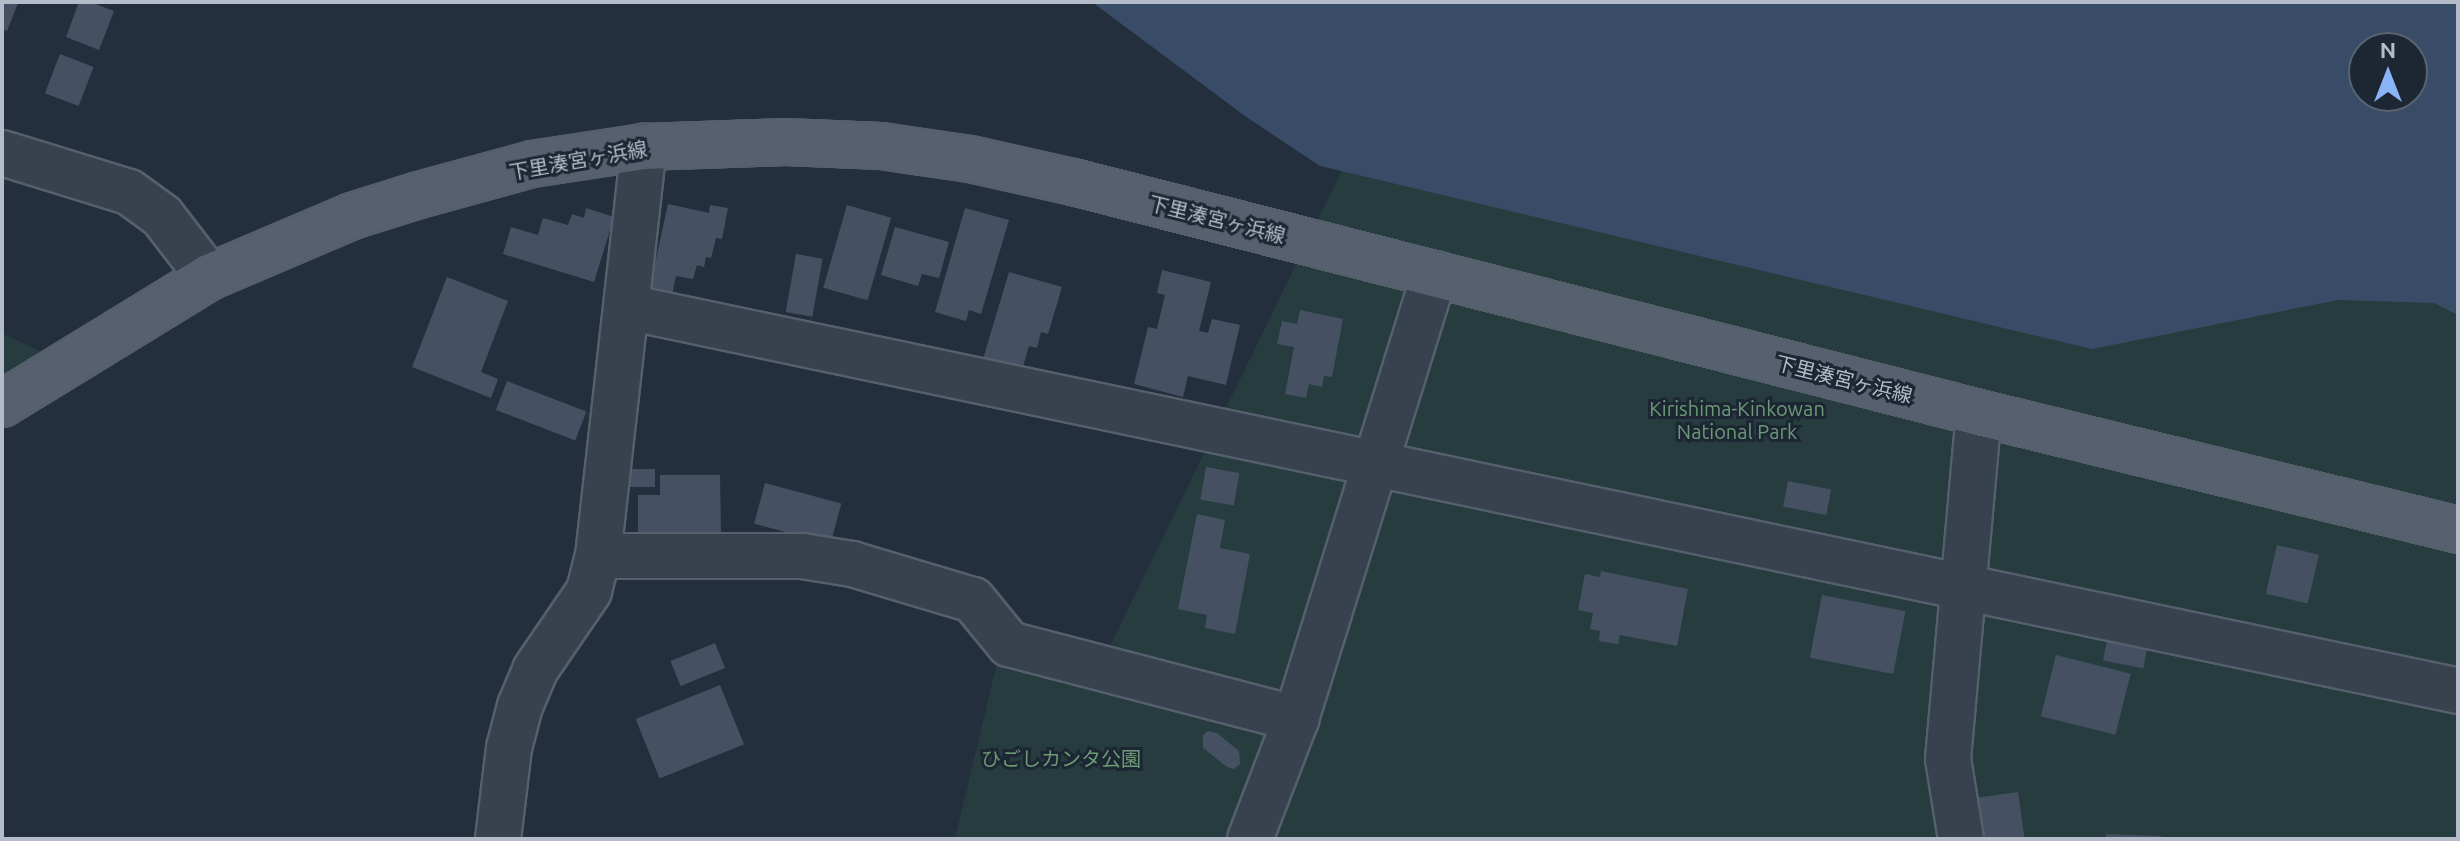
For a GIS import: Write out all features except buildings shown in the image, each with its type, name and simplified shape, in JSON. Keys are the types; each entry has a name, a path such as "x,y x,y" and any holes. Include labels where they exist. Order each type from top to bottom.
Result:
{"main road":[{"name":"下里湊宮ヶ浜線","path":"2,404 209,277 352,216 532,164 644,147 786,142 927,152 1073,182 1979,413 2458,530"}],"street":[{"path":"498,839 509,748 520,706 535,670 589,591 598,556 644,147"},
{"path":"2,153 129,192 162,216 209,277"},
{"path":"1250,839 1296,719 1435,274"},
{"path":"627,307 2458,691"},
{"path":"1961,839 1948,759 1979,413"},
{"path":"598,556 802,556 852,564 973,600 1009,644 1296,719"}],"green space":[{"name":"Kirishima-Kinkowan National Park","path":"1424,2 2458,2 2458,839 955,839 998,658 1092,683"},
{"path":"2,333 55,358 2,390"}],"water":[{"path":"1092,2 2458,2 2458,315 2434,303 2338,300 2092,349 1320,166 1245,116"}],"park label":[{"name":"ひごしカンタ公園","path":"1061,758"}]}
